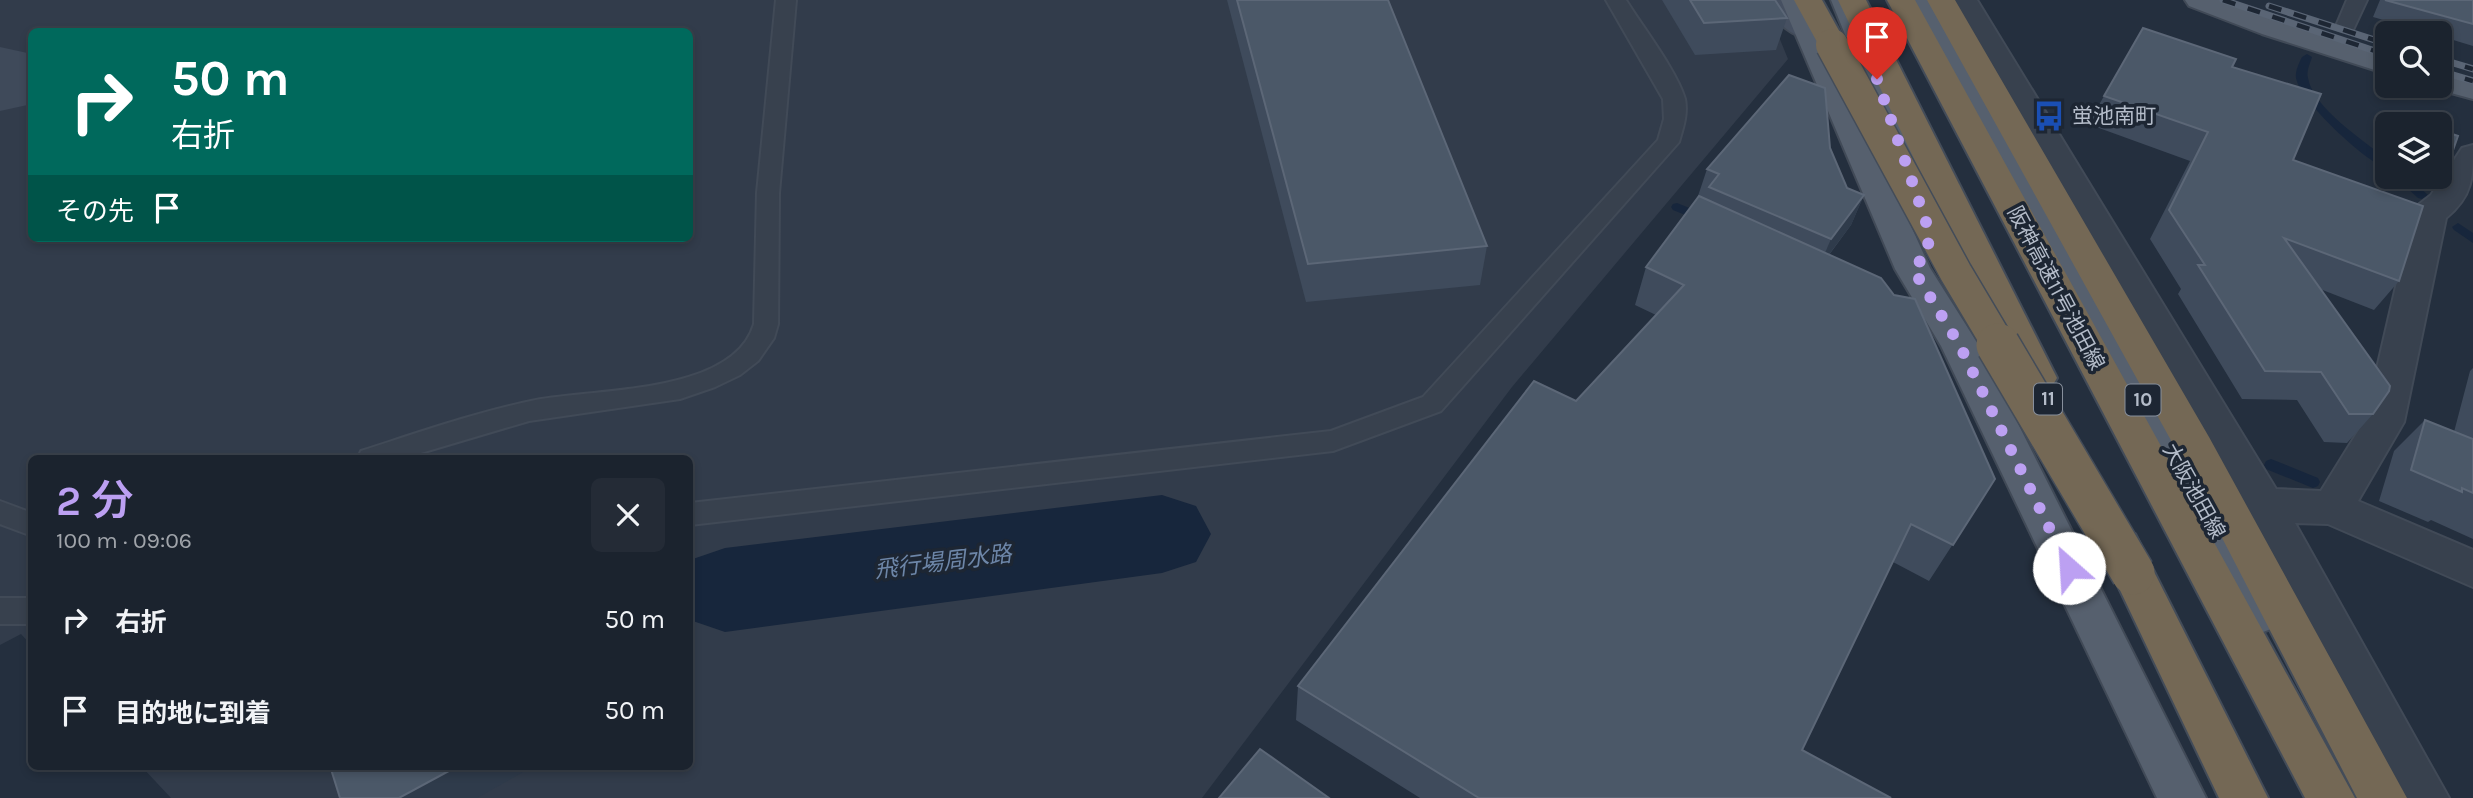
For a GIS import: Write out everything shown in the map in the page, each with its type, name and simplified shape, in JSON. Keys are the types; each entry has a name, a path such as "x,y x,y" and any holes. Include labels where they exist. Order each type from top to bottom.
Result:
{"highway":[{"name":"11","path":"1852,0 2244,798"},
{"name":"阪神高速11号池田線","path":"1901,0 2331,798"},
{"path":"1941,0 2196,448 2383,798"},
{"name":"11","path":"1804,11 2133,573"}],"main road":[{"path":"1845,0 1870,59 1926,222 1929,251 1913,269"},
{"name":"大阪池田線","path":"1922,0 2368,798"},
{"path":"2199,0 2272,28 2375,61"},
{"path":"2268,0 2351,13 2375,30"},
{"path":"1804,11 1943,337 2182,798"},
{"path":"2452,58 2473,63"},
{"path":"2452,84 2473,90"}],"street":[{"path":"1774,0 1804,11"},
{"path":"1963,0 2264,505 2425,798"},
{"path":"2332,508 2384,422 2430,213 2443,203 2473,155"},
{"path":"2264,505 2332,508 2473,569"}],"lane":[{"path":"381,455 532,410 659,395 696,386 743,360 762,341 766,324 768,193 786,0"},
{"path":"693,514 1333,441 1432,404 1612,207 1672,135 1675,119 1670,90 1616,0"},
{"path":"0,512 28,523"},
{"path":"0,611 28,611"}],"shaded area":[{"path":"0,0 1764,0 1788,59 1512,387 1202,798 171,798 145,770 693,770 693,455 28,455 28,642 21,634 0,645"}],"building":[{"path":"1237,0 1388,0 1487,246 1308,264"},
{"path":"1690,0 1775,0 1787,18 1704,23"},
{"path":"2385,0 2473,0 2473,24"},
{"path":"2143,28 2236,59 2232,67 2321,94 2293,160 2423,206 2399,281 2284,238 2390,386 2373,414 2349,414 2321,372 2265,371 2198,265 2205,265 2169,210 2208,132 2104,96"},
{"path":"1789,75 1825,88 1830,148 1847,188 1864,195 1831,239 1709,187 1719,174 1707,169"},
{"path":"2452,134 2458,136 2452,153"},
{"path":"1699,196 1881,278 1894,295 1915,299 1995,479 1953,545 1911,524 1802,750 1891,798 1479,798 1298,686 1534,381 1576,401 1684,285 1646,267"},
{"path":"2425,420 2473,439 2473,493 2462,488 2462,492 2411,470"},
{"path":"1260,749 1329,798 1219,798"},
{"path":"331,770 451,770 399,798 340,798"}],"waterway":[{"path":"2307,57 2302,78 2314,101 2375,155"},
{"path":"2415,189 2422,195"},
{"path":"1677,207 1705,219"},
{"path":"2458,227 2473,239"},
{"path":"2271,465 2313,482"},
{"name":"飛行場周水路","path":"725,590 1162,534"}],"taxiway":[{"path":"0,79 5,79"}],"railway":[{"path":"2223,0 2375,51"},
{"path":"2269,6 2375,40"},
{"path":"2452,63 2473,69"},
{"path":"2452,75 2473,81"}],"place":[{"name":"蛍池南町","path":"2049,116"}],"route":[{"path":"1877,79 1926,222 1929,251 1913,269 1959,344 2069,568"}]}
